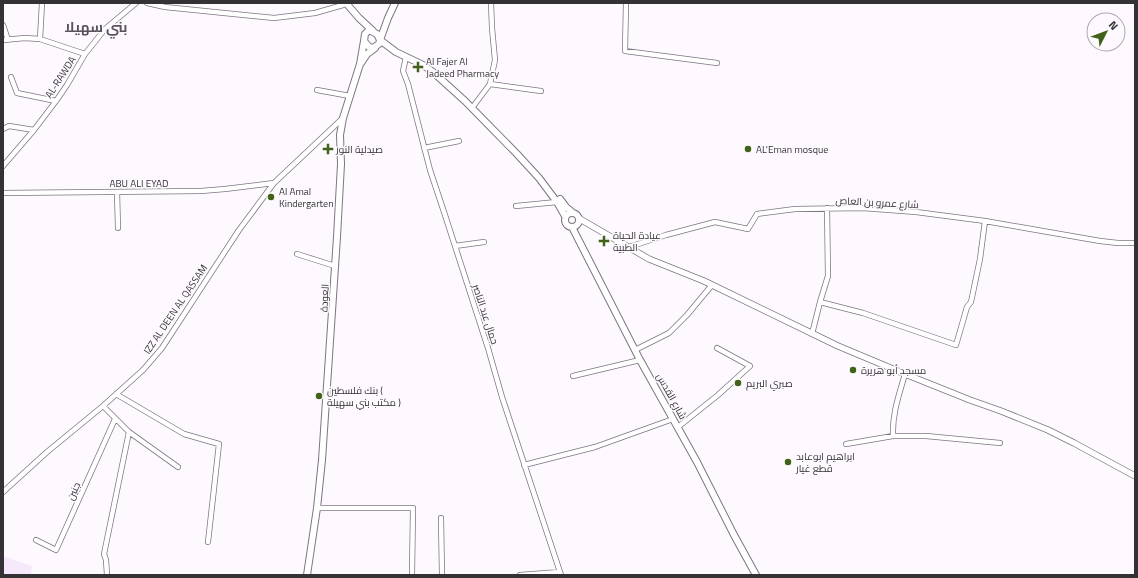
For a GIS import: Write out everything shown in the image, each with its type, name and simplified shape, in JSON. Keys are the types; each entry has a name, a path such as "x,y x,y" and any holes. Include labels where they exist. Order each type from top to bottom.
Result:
{"main road":[{"path":"359,18 363,26 364,39 369,47 373,48 377,45 395,3"},
{"path":"347,5 375,32 378,36 377,45"},
{"path":"364,39 366,32 369,30 380,32 385,26"},
{"name":"العودة","path":"307,575 318,508 322,460 341,164 340,135 343,118 360,64 364,39"},
{"path":"377,45 392,49 423,65 472,107 489,119 553,189 566,208 577,214 580,219 578,224 572,227 566,223 566,216 558,202 539,178 472,107"},
{"name":"العودة","path":"360,64 367,54 377,45"},
{"path":"566,216 568,213 572,212"},
{"name":"شارع القدس","path":"572,227 640,360 678,427 756,575"}],"street":[{"path":"40,39 42,3"},
{"name":"AL-RAWDA","path":"3,166 34,130 67,85 85,54 105,29 136,3"},
{"path":"147,3 165,7 274,18 314,13 347,5"},
{"path":"472,107 490,84 495,60 491,3"},
{"path":"626,3 625,51 717,63"},
{"path":"3,25 5,40 25,38 40,39 85,54"},
{"name":"جمال عبد الناصر","path":"406,57 403,71 408,84 430,170 560,574"},
{"path":"11,77 17,93 56,100"},
{"path":"490,84 542,91"},
{"path":"317,90 350,96"},
{"name":"IZZ AL DEEN AL QASSAM","path":"3,492 47,452 103,406 143,370 162,348 239,230 274,183 343,118"},
{"path":"3,129 9,126 34,130"},
{"path":"424,148 459,141"},
{"name":"ABU ALI EYAD","path":"3,193 201,191 274,183"},
{"path":"117,192 118,228"},
{"path":"516,206 558,202"},
{"path":"812,334 828,276 827,208"},
{"name":"شارع عمرو بن العاص","path":"629,247 666,234 715,222 748,229 757,214 795,209 827,208 864,208 916,212 985,221 1100,241 1135,243"},
{"path":"580,219 600,232 649,259 704,281 812,334 905,374 1042,428 1074,443 1135,476"},
{"path":"820,302 863,313 956,345 967,307 971,302 980,259 985,221"},
{"path":"455,246 484,242"},
{"path":"298,254 335,266"},
{"path":"635,350 669,333 687,315 712,285"},
{"path":"678,427 718,395 750,366 717,348"},
{"path":"573,376 640,360"},
{"path":"894,436 893,426 895,410 905,374"},
{"path":"116,394 184,434 219,444 208,542"},
{"path":"103,406 129,432 178,467"},
{"name":"جنين","path":"36,540 56,550 115,418"},
{"path":"524,465 595,447 673,419"},
{"path":"106,575 106,560 104,554 129,432"},
{"path":"846,444 894,436 926,436 1000,443"},
{"path":"318,508 413,508 412,575"},
{"path":"441,518 442,575"},
{"path":"520,575 560,574"}],"shaded area":[{"path":"3,556 32,566 31,575 3,575"}],"place":[{"name":"Al Fajer Al Jadeed Pharmacy","path":"418,67"},
{"name":"صيدلية النور","path":"328,149"},
{"name":"AL'Eman mosque","path":"748,149"},
{"name":"Al Amal Kindergarten","path":"271,197"},
{"name":"عيادة الحياة الطبية","path":"604,241"},
{"name":"مسجد أبو هريرة","path":"853,370"},
{"name":"صبري البريم","path":"738,383"},
{"name":"بنك فلسطين ( مكتب بني سهيلة )","path":"319,396"},
{"name":"ابراهيم ابوعابد قطع غيار","path":"788,462"}],"district":[{"name":"بني سهيلا","path":"96,27"}]}
